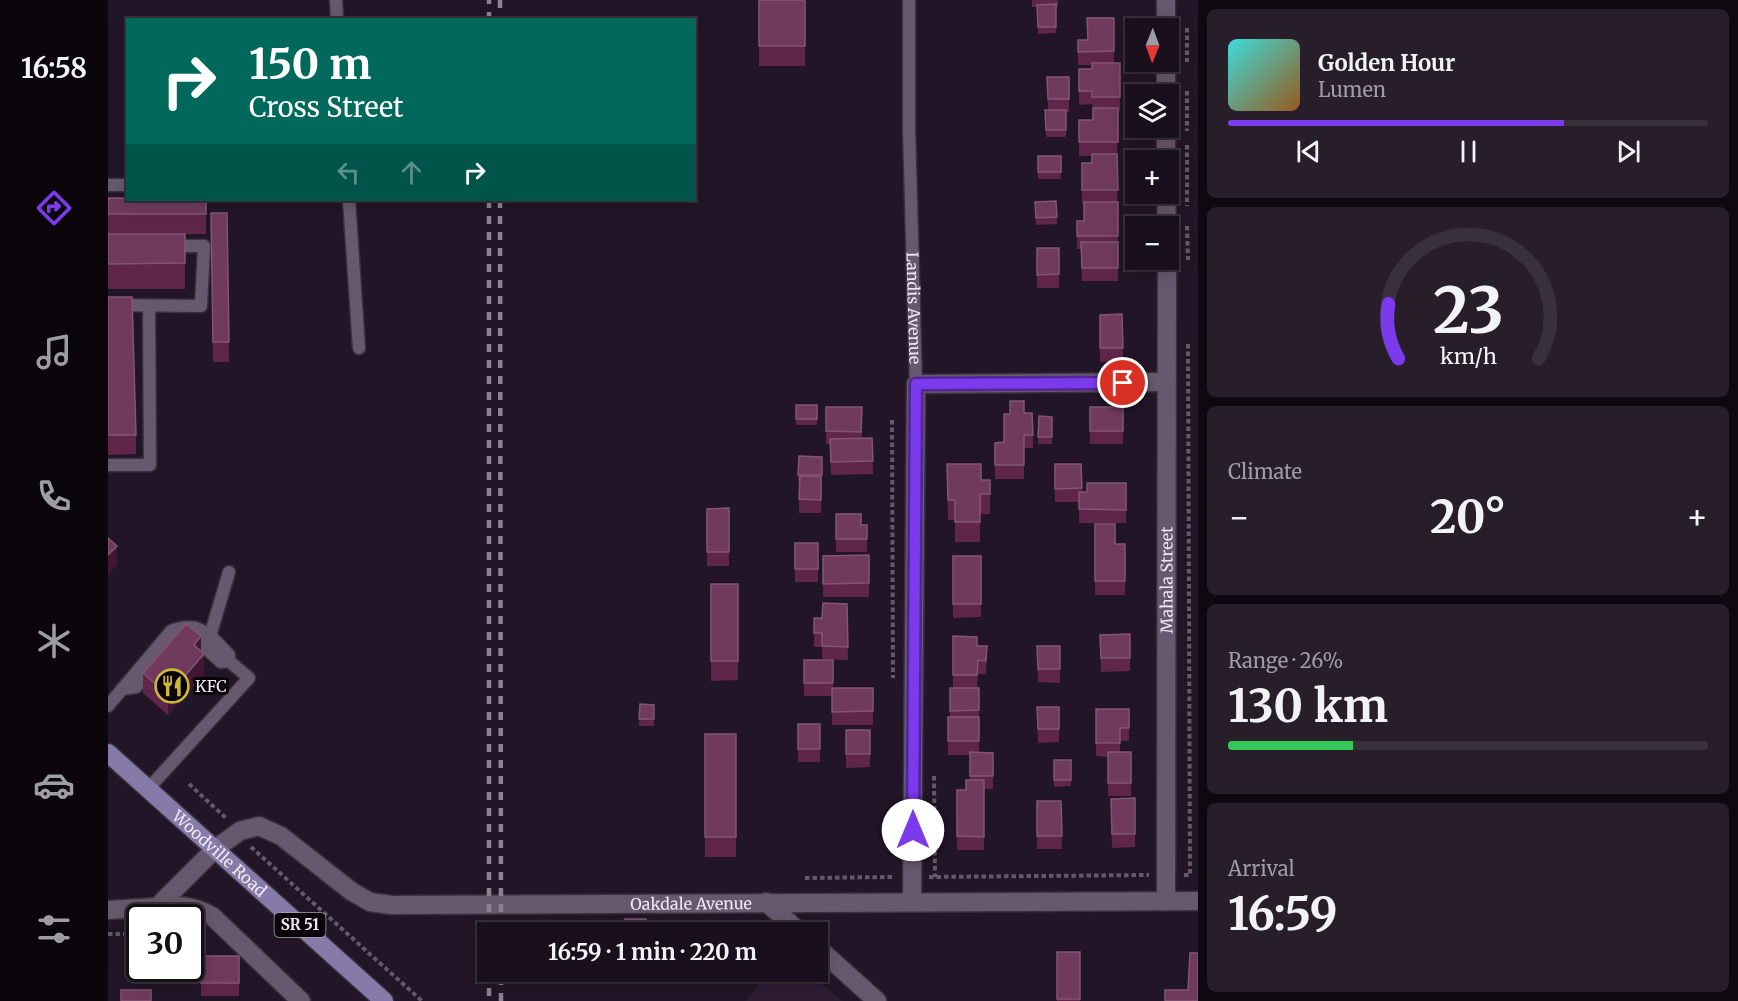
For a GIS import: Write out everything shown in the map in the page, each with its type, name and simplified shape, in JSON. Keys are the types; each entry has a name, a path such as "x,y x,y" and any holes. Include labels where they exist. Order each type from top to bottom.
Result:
{"main road":[{"name":"Woodville Road","path":"108,753 384,1001"}],"street":[{"path":"1166,0 1166,18"},
{"name":"Mahala Street","path":"1166,901 1167,270"},
{"path":"916,384 1167,382"},
{"name":"Landis Avenue","path":"912,902 916,384"},
{"name":"Oakdale Avenue","path":"160,904 215,849 238,832 260,826 271,830 351,891 370,902 390,905 1198,901"},
{"path":"766,902 789,922"},
{"path":"108,910 126,909"},
{"path":"204,912 212,916 301,1001"},
{"path":"828,957 877,1001"}],"lane":[{"path":"336,0 337,18"},
{"name":"Landis Avenue","path":"909,0 909,128 916,384"},
{"path":"108,185 126,184"},
{"path":"349,201 359,348"},
{"path":"108,305 201,306 204,246 156,246"},
{"path":"108,465 150,465 149,306"},
{"path":"210,636 229,572"},
{"path":"108,706 171,631 185,626 201,629 229,655 229,661"},
{"path":"122,689 136,687 172,645 184,636 196,640 221,662 229,661 249,678 148,789"}],"path":[{"path":"1186,24 1187,72"},
{"path":"1187,84 1188,263"},
{"path":"1188,335 1190,875"},
{"path":"892,420 893,687"},
{"path":"189,784 248,844 422,1001"},
{"path":"805,878 893,878 893,866"},
{"path":"934,877 1148,875"},
{"path":"108,934 126,934"}],"shaded area":[{"path":"760,982 820,982 842,1001 746,1001"}],"building":[{"path":"759,0 805,0 805,46 759,46"},
{"path":"1056,4 1056,27 1038,27 1037,5"},
{"path":"580,17 646,17 646,18"},
{"path":"1087,18 1114,18 1114,51 1078,52 1078,40 1088,40"},
{"path":"1092,63 1120,63 1120,97 1092,97 1092,91 1079,91 1079,69 1092,69"},
{"path":"1047,77 1069,77 1069,99 1048,99"},
{"path":"1093,108 1118,108 1118,142 1079,142 1079,120 1093,120"},
{"path":"1045,110 1066,110 1066,130 1046,130"},
{"path":"1092,154 1117,154 1118,190 1082,190 1082,163 1092,163"},
{"path":"1038,156 1061,156 1061,172 1038,172"},
{"path":"108,198 126,198 126,201 206,201 206,214 108,214"},
{"path":"1056,201 1057,217 1036,218 1035,202"},
{"path":"1084,202 1118,202 1118,236 1077,236 1077,221 1084,221"},
{"path":"211,213 227,213 229,342 213,342"},
{"path":"108,234 185,234 185,263 108,264"},
{"path":"1081,242 1118,242 1118,268 1082,268"},
{"path":"1037,248 1059,248 1059,274 1037,275"},
{"path":"108,297 132,297 136,435 108,435"},
{"path":"1122,314 1123,348 1100,348 1100,315"},
{"path":"1010,401 1024,401 1024,413 1032,413 1033,435 1024,435 1024,465 995,465 995,443 1004,442 1004,414 1010,414"},
{"path":"796,405 817,405 817,419 796,419"},
{"path":"826,407 862,407 861,432 826,431"},
{"path":"1090,407 1123,407 1123,431 1090,431"},
{"path":"1039,416 1052,417 1052,437 1038,437"},
{"path":"872,438 873,461 831,462 830,439"},
{"path":"799,456 822,457 822,475 798,475"},
{"path":"947,464 981,464 981,480 990,480 990,494 980,494 980,522 955,522 955,500 948,500"},
{"path":"1055,464 1081,464 1082,488 1055,489"},
{"path":"800,476 821,476 821,500 799,499"},
{"path":"1087,483 1126,483 1126,510 1079,509 1079,492 1087,492"},
{"path":"729,508 729,552 707,552 707,509"},
{"path":"836,514 861,514 861,525 867,525 867,539 836,539"},
{"path":"1095,524 1115,524 1115,544 1125,544 1125,581 1095,581"},
{"path":"108,538 117,546 108,555"},
{"path":"795,543 818,543 818,569 795,569"},
{"path":"869,555 869,583 823,584 823,556"},
{"path":"953,556 981,556 981,604 953,604"},
{"path":"711,584 738,584 738,661 711,661"},
{"path":"823,603 847,604 848,647 822,646 822,633 814,633 814,618 822,618"},
{"path":"186,624 201,636 194,645 204,654 168,695 143,673"},
{"path":"1130,634 1130,658 1101,658 1100,635"},
{"path":"953,636 977,637 977,646 987,646 986,661 978,660 977,675 953,675"},
{"path":"1037,646 1060,646 1060,669 1038,669"},
{"path":"804,660 833,660 833,683 804,683"},
{"path":"832,688 873,688 873,711 832,712"},
{"path":"950,688 979,688 979,710 950,711"},
{"path":"640,704 654,705 654,719 639,719"},
{"path":"1037,707 1059,707 1059,729 1038,729"},
{"path":"1096,709 1129,709 1129,728 1120,728 1120,743 1096,743"},
{"path":"948,717 979,717 979,741 948,741"},
{"path":"798,724 820,724 820,749 798,749"},
{"path":"846,730 870,730 870,754 846,754"},
{"path":"705,734 736,734 736,837 705,837"},
{"path":"970,752 993,753 993,776 970,776"},
{"path":"1108,752 1131,752 1131,783 1108,783"},
{"path":"1054,760 1071,760 1071,780 1054,780"},
{"path":"966,780 984,780 984,837 957,836 957,790 966,790"},
{"path":"1135,798 1135,834 1112,834 1111,799"},
{"path":"1037,801 1061,801 1062,836 1037,836"},
{"path":"625,919 646,919 646,922 625,922"},
{"path":"1057,952 1080,952 1080,999 1057,999"},
{"path":"1190,953 1198,953 1198,1001 1165,1001 1165,990 1188,990"},
{"path":"204,956 239,956 239,983 201,983 204,982"},
{"path":"121,990 151,990 151,1001 121,1001"}],"railway":[{"path":"489,0 489,18"},
{"path":"500,0 500,18"},
{"path":"489,201 489,922"},
{"path":"500,201 501,922"},
{"path":"489,982 489,1001"},
{"path":"501,982 501,1001"}],"place":[{"name":"KFC","path":"172,686"}],"route":[{"path":"913,830 916,384 1123,383"}]}
